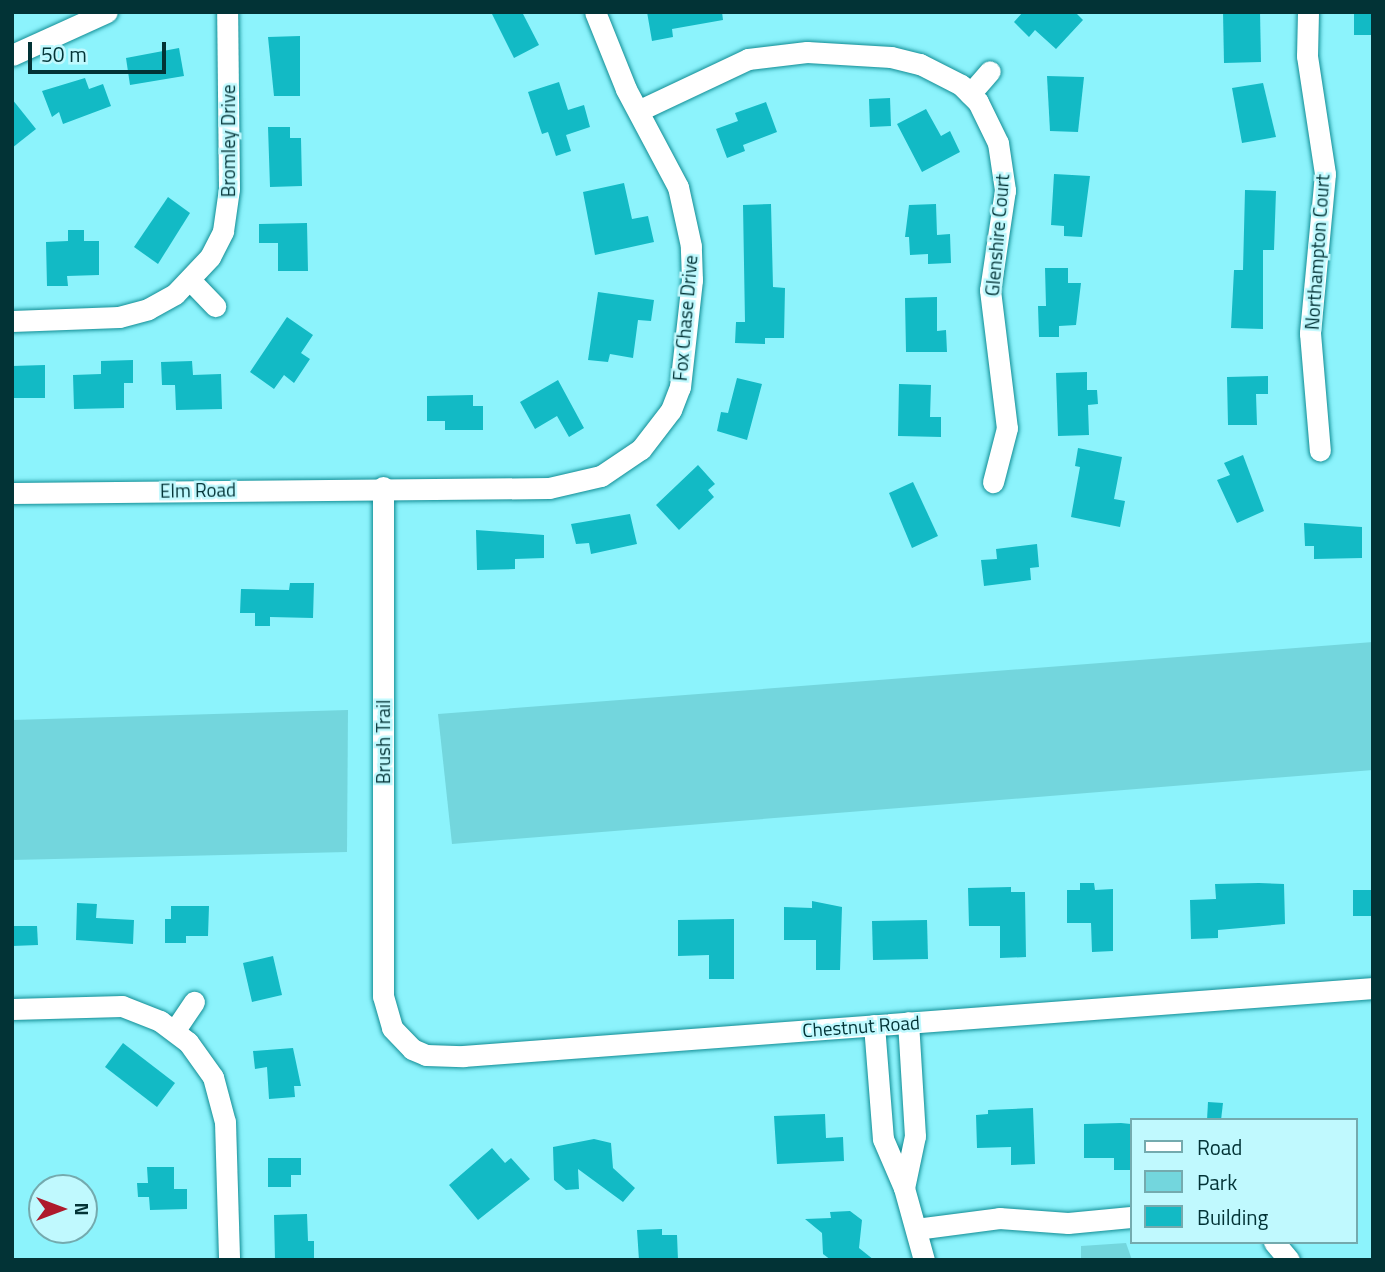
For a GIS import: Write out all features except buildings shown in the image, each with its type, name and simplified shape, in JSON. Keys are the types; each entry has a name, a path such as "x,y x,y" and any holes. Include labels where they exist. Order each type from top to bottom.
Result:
{"street":[{"path":"12,55 107,12"},
{"name":"Bromley Drive","path":"12,321 119,317 161,303 191,281 210,257 228,212 227,12"},
{"name":"Fox Chase Drive","path":"383,487 549,488 578,484 621,465 656,433 671,410 684,368 691,246 678,187 640,110 626,89 595,12"},
{"name":"Northampton Court","path":"1308,12 1307,56 1325,174 1310,333 1320,451"},
{"name":"Glenshire Court","path":"640,110 720,69 776,53 891,57 943,73 970,94 988,119 1004,168 990,300 1007,428 993,482"},
{"path":"970,94 990,71"},
{"path":"191,281 215,306"},
{"name":"Elm Road","path":"12,493 383,487"},
{"name":"Brush Trail","path":"383,487 383,996"},
{"name":"Chestnut Road","path":"383,996 385,1013 401,1040 426,1055 443,1056 1373,988"},
{"path":"175,1030 194,1002"},
{"path":"12,1009 63,1005 122,1006 175,1030 202,1059 219,1095 225,1122 229,1260"},
{"path":"904,1188 915,1136 908,1022"},
{"path":"874,1025 883,1139 904,1188 924,1260"},
{"path":"916,1228 999,1218 1068,1223 1130,1217"},
{"path":"1276,1244 1289,1260"}],"green space":[{"path":"1373,642 1373,770 452,844 438,714"},
{"path":"348,710 347,852 12,860 12,720"},
{"path":"1126,1243 1132,1260 1081,1260 1081,1246"}]}
